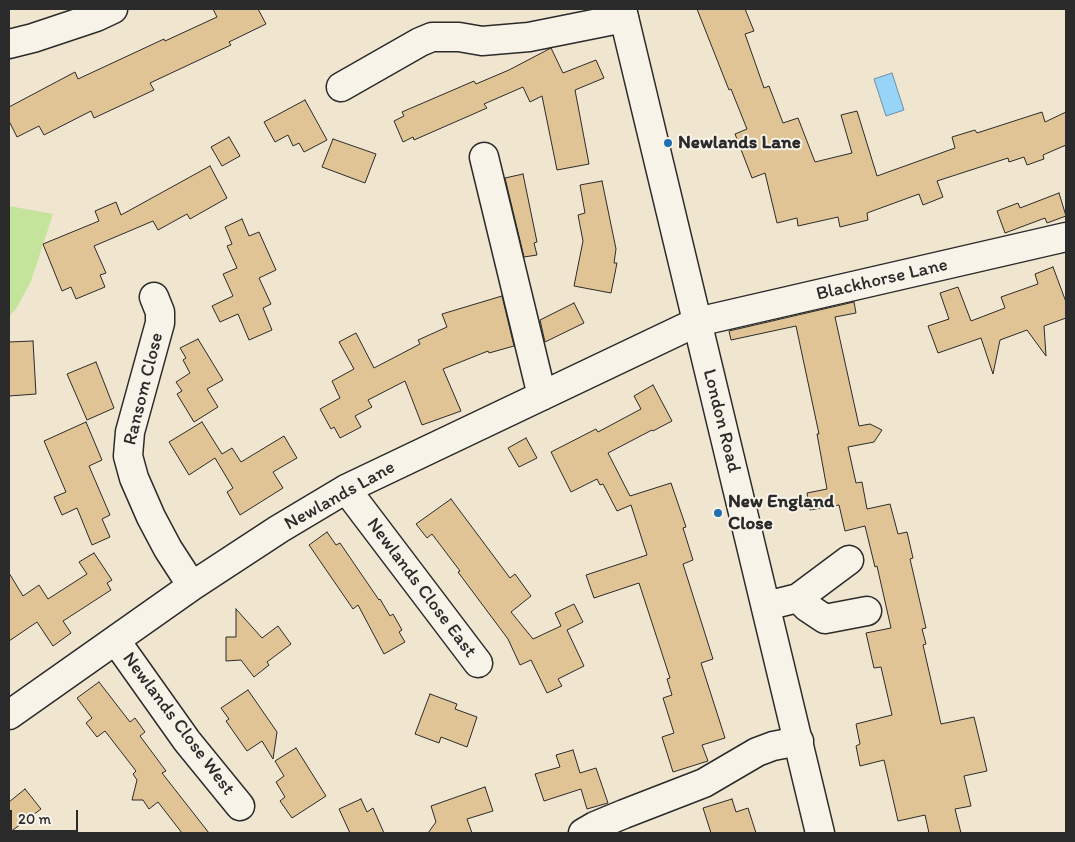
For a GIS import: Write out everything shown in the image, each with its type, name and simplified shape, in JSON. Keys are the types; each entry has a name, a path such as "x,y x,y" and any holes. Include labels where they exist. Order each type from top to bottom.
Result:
{"street":[{"path":"9,44 60,29 113,9"},
{"path":"341,87 432,37 459,37 482,40 529,37 623,14"},
{"name":"London Road","path":"623,14 820,833"},
{"path":"484,157 542,396"},
{"name":"Blackhorse Lane","path":"697,322 1066,237"},
{"name":"Ransom Close","path":"154,297 160,312 160,323 130,432 128,456 134,478 151,518 192,586"},
{"name":"Newlands Lane","path":"9,714 116,641 192,586 279,529 346,489 697,322"},
{"name":"Newlands Close East","path":"346,489 478,663"},
{"path":"766,606 798,598 849,560"},
{"path":"798,598 807,607 825,619 867,611"},
{"name":"Newlands Close West","path":"116,641 187,741 240,806"},
{"path":"583,833 624,814 704,783 765,749 799,741"}],"green space":[{"path":"9,206 53,214 31,281 16,309 9,316"}],"water":[{"path":"892,73 904,110 886,116 874,79"}],"building":[{"path":"213,9 258,9 266,24 229,42 231,45 150,83 154,90 94,118 91,111 44,135 39,126 17,137 9,121 9,107 75,72 78,79 217,17"},
{"path":"697,9 745,9 754,31 745,34 764,88 769,86 783,123 798,118 815,162 852,153 841,115 857,111 877,176 955,148 952,137 975,130 977,133 1042,112 1045,122 1066,112 1066,145 1043,155 1044,159 1027,165 1024,157 1009,162 1008,158 937,181 943,197 923,205 919,194 867,213 868,220 840,227 838,217 798,226 797,218 777,223 765,173 752,178 735,134 747,129 731,89 729,90"},
{"path":"551,48 563,73 596,60 604,78 575,90 589,164 557,170 542,96 530,102 523,87 484,104 487,108 414,140 413,137 403,142 394,121 404,116 402,112 474,81 476,84 509,70"},
{"path":"305,100 327,140 304,152 299,143 293,146 288,135 275,142 264,122"},
{"path":"229,137 240,156 222,166 211,147"},
{"path":"333,139 376,154 365,183 322,167"},
{"path":"210,166 227,198 190,219 187,214 158,230 153,221 94,246 106,273 100,275 105,287 76,299 71,287 62,291 43,244 99,221 95,211 116,202 121,215"},
{"path":"523,174 537,242 534,243 537,255 524,257 505,178"},
{"path":"602,181 616,249 614,263 617,263 611,293 574,286 583,241 578,215 585,213 580,185"},
{"path":"1059,193 1066,216 1047,223 1045,218 1005,233 997,211 1018,203 1020,208"},
{"path":"242,219 249,236 259,232 276,270 259,278 271,304 263,308 272,330 249,340 238,314 220,322 212,306 233,296 223,274 237,268 227,246 232,244 225,227"},
{"path":"1053,267 1066,302 1066,318 1044,326 1046,356 1027,330 1000,340 993,374 981,338 938,353 928,326 949,319 940,293 958,287 971,321 1005,308 1001,297 1038,284 1035,274"},
{"path":"502,296 514,346 489,353 488,351 443,369 461,411 422,425 405,381 368,400 372,407 355,416 361,427 340,438 334,427 331,429 320,409 340,398 332,381 354,369 339,342 356,333 374,368 420,344 418,340 447,327 442,314"},
{"path":"854,302 856,313 835,317 859,426 870,424 882,430 874,442 848,447 856,483 862,482 867,509 890,504 898,534 907,532 913,558 910,559 926,628 922,629 926,644 923,645 941,724 974,717 987,771 964,776 971,806 955,809 961,833 929,833 925,815 898,821 884,760 860,766 856,746 860,744 856,724 892,715 881,667 874,668 866,633 891,628 877,566 875,567 865,526 845,531 839,505 810,510 807,493 827,489 817,434 819,434 796,326 731,340 729,331"},
{"path":"574,303 584,323 545,342 540,320"},
{"path":"198,339 223,380 207,389 218,407 194,422 177,394 182,391 176,382 190,373 183,360 186,358 180,348"},
{"path":"33,341 36,394 9,396 9,342"},
{"path":"96,362 114,408 87,420 67,374"},
{"path":"653,385 672,421 608,453 630,496 671,483 686,527 683,528 693,560 683,564 713,659 701,663 725,738 702,745 708,761 673,772 662,737 674,733 663,698 672,695 667,679 670,678 639,583 594,598 586,575 647,555 631,505 617,511 603,484 600,485 597,479 571,492 551,452 596,429 598,432 641,409 634,396"},
{"path":"86,422 102,460 89,466 110,515 102,519 110,537 92,545 77,508 62,515 54,497 66,492 44,441"},
{"path":"202,422 222,454 232,448 241,462 284,436 297,458 273,472 283,488 240,515 227,492 233,488 215,458 189,475 169,442"},
{"path":"526,438 537,458 519,467 508,448"},
{"path":"451,499 510,578 515,574 531,596 511,612 533,639 561,626 555,613 574,604 583,622 567,630 584,666 558,679 562,686 547,693 531,660 520,665 508,639 458,572 460,571 432,534 427,538 416,524"},
{"path":"327,532 336,545 340,543 390,616 393,614 402,630 399,632 405,642 384,654 358,605 353,609 309,545"},
{"path":"94,553 112,580 107,583 111,590 63,621 71,633 53,646 37,622 9,641 9,573 23,596 39,585 48,599 87,574 79,562"},
{"path":"236,609 262,638 278,626 291,644 267,662 269,665 254,677 241,660 226,661 226,637 236,637"},
{"path":"99,682 130,722 135,718 145,732 140,736 166,771 162,773 209,833 182,833 158,802 149,809 143,800 132,800 137,780 133,774 136,771 105,731 97,737 86,723 92,718 77,698"},
{"path":"248,690 277,732 273,759 262,741 247,751 226,721 229,719 221,708"},
{"path":"430,694 457,704 455,709 477,717 467,747 441,737 439,743 415,734"},
{"path":"296,748 326,796 292,818 280,801 285,797 276,782 284,776 275,761"},
{"path":"573,750 580,773 596,768 608,803 587,809 581,789 544,801 535,774 560,767 556,755"},
{"path":"485,787 493,811 467,819 472,833 428,833 436,822 431,806"},
{"path":"25,789 41,809 9,833 9,802"},
{"path":"361,799 367,812 373,808 384,833 350,833 339,809"},
{"path":"732,799 736,812 748,808 756,833 711,833 703,808"}],"place":[{"name":"Newlands Lane","path":"668,143"},
{"name":"New England Close","path":"718,513"}]}
